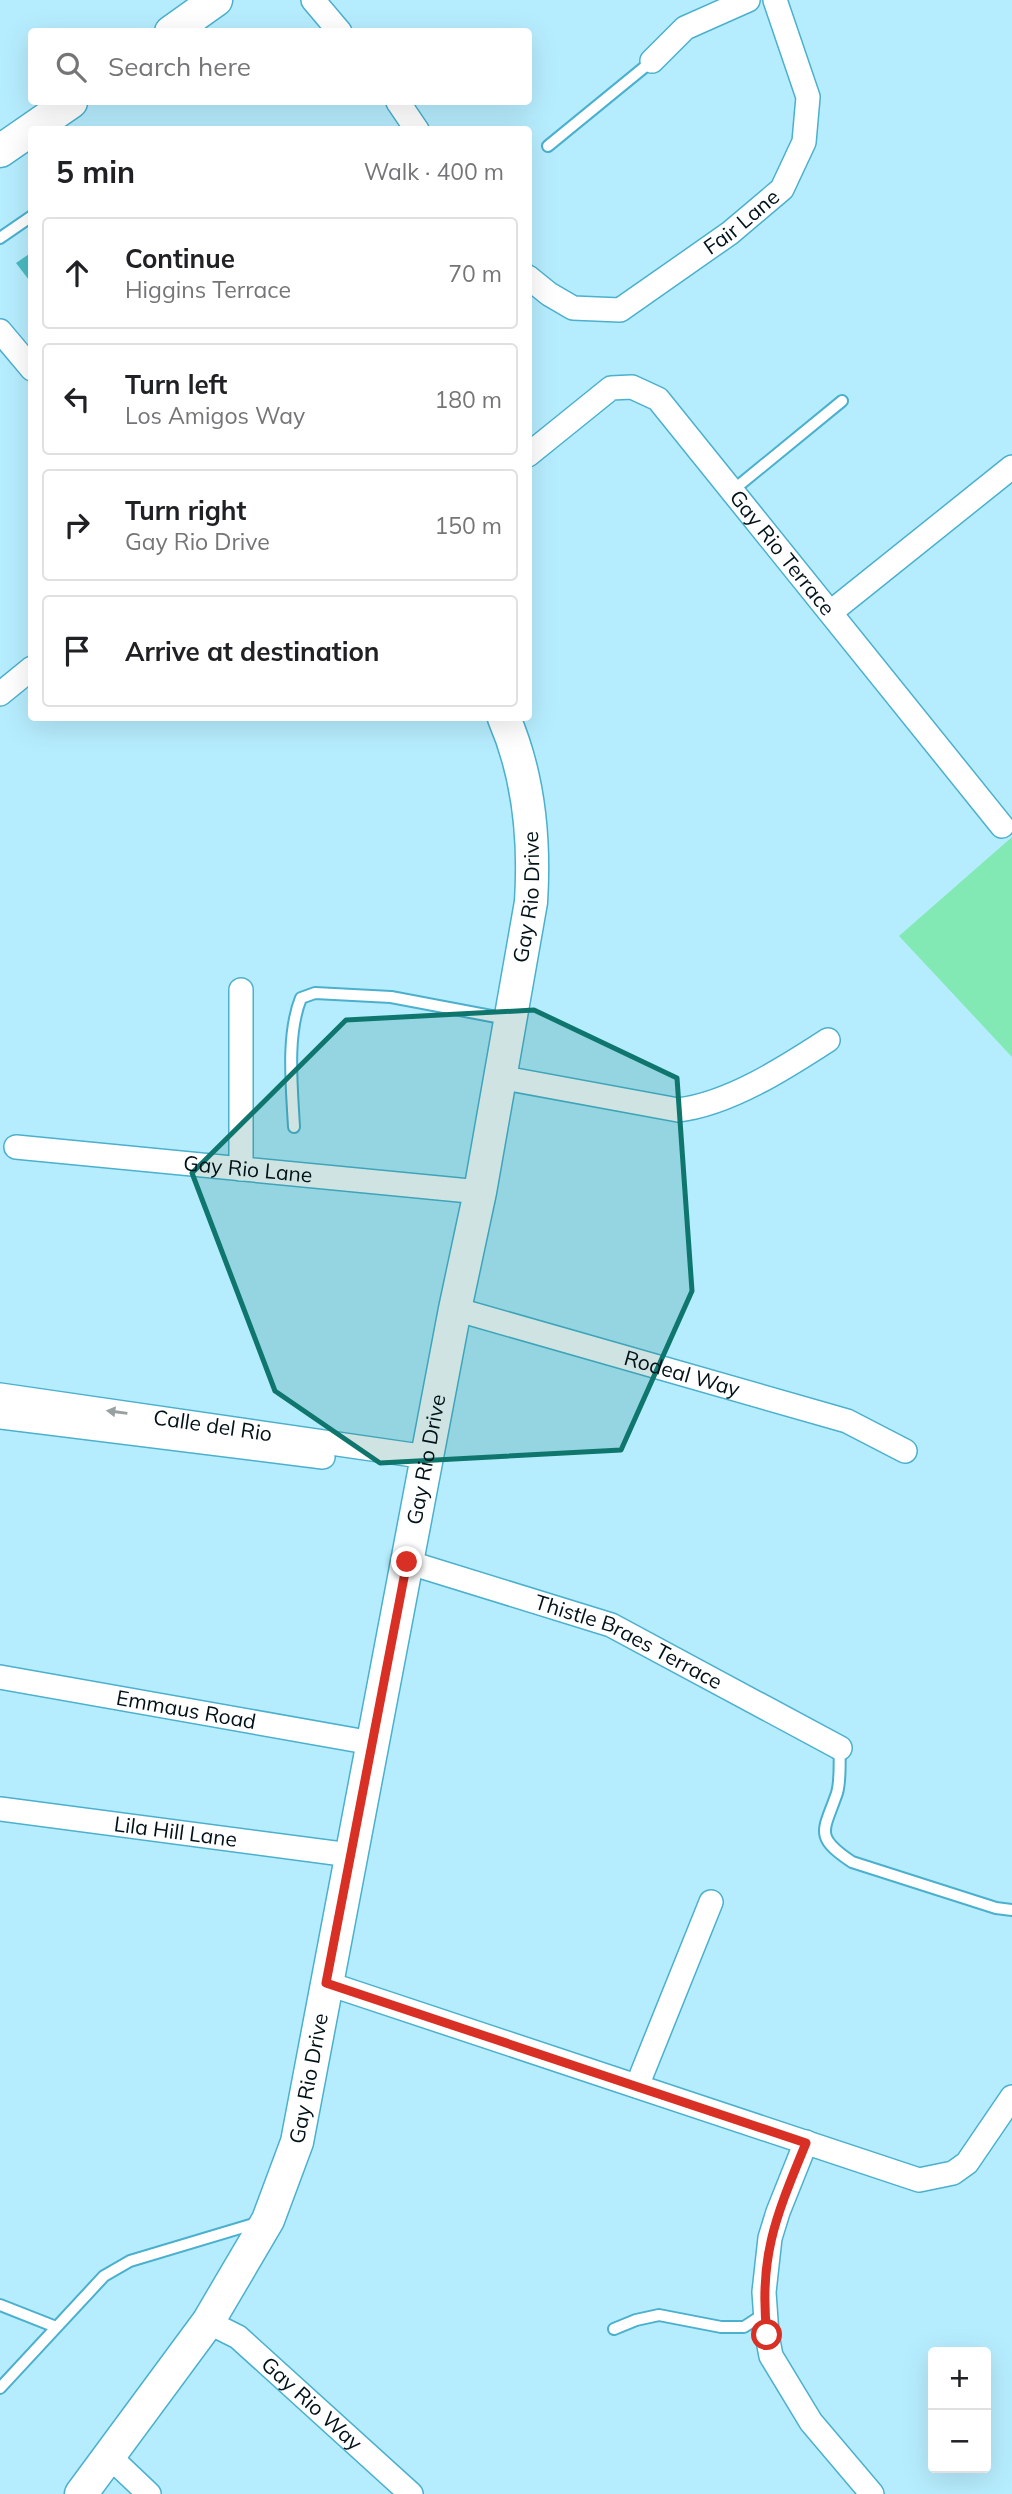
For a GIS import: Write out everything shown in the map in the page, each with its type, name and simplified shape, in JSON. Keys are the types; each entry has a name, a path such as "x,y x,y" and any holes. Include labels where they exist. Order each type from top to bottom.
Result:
{"street":[{"path":"177,28 216,0"},
{"path":"313,0 337,28"},
{"path":"652,61 685,28 748,0"},
{"name":"Fair Lane","path":"532,283 573,308 620,310 730,233 782,189 804,142 808,96 775,0"},
{"path":"39,126 67,105"},
{"path":"400,105 414,126"},
{"path":"0,151 28,134"},
{"path":"0,331 28,364"},
{"name":"Gay Rio Terrace","path":"532,452 611,388 632,387 658,399 1002,826"},
{"path":"831,612 1012,467"},
{"path":"0,694 28,671"},
{"name":"Gay Rio Drive","path":"81,2494 208,2322 268,2220 297,2142 455,1309 480,1192 531,902 533,844 525,786 505,721"},
{"path":"240,1169 241,990"},
{"path":"499,1077 678,1110 696,1108 771,1077 828,1040"},
{"name":"Gay Rio Lane","path":"16,1147 480,1192"},
{"name":"Rodeal Way","path":"455,1309 847,1421 905,1451"},
{"name":"Calle del Rio","path":"0,1395 426,1464"},
{"path":"0,1417 426,1464"},
{"name":"Thistle Braes Terrace","path":"407,1562 611,1625 840,1748"},
{"name":"Emmaus Road","path":"0,1677 372,1742"},
{"name":"Lila Hill Lane","path":"0,1809 350,1855"},
{"path":"637,2086 711,1902"},
{"path":"326,1983 919,2180 953,2173 967,2163 1012,2097"},
{"path":"806,2143 770,2238 764,2314 771,2356 811,2422 872,2494"},
{"name":"Gay Rio Way","path":"208,2322 238,2337 411,2494"},
{"path":"108,2455 149,2494"}],"lane":[{"path":"548,146 652,61"},
{"path":"0,238 28,219"},
{"path":"733,491 842,401"},
{"path":"294,1127 291,1066 296,1010 301,998 314,993 391,997 509,1020"},
{"path":"840,1748 838,1791 824,1830 834,1850 852,1862 996,1908 1012,1910"},
{"path":"0,2388 104,2276 130,2261 268,2220"},
{"path":"0,2305 56,2327"},
{"path":"614,2329 659,2315 721,2327 744,2327 764,2314"}],"highlighted area":[{"path":"534,1010 677,1078 692,1291 621,1450 380,1463 275,1391 192,1173 346,1020"}],"green space":[{"path":"1012,837 1012,1057 899,936"}],"building":[{"path":"28,255 28,279 16,263"}],"route":[{"path":"407,1562 326,1983 806,2143 770,2238 764,2292 767,2335"}]}
